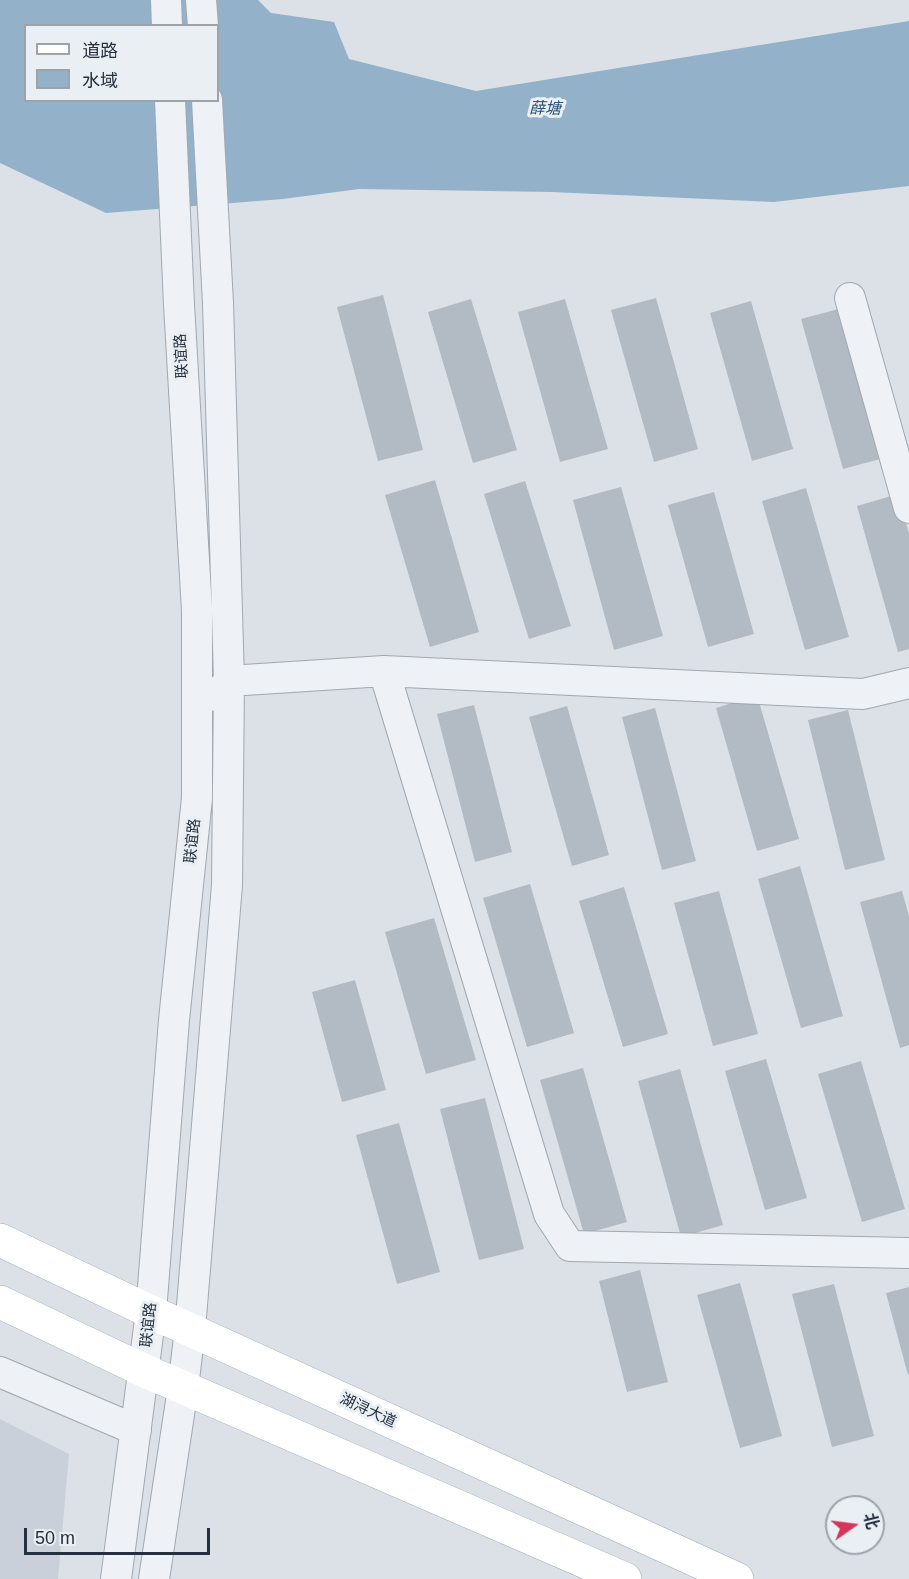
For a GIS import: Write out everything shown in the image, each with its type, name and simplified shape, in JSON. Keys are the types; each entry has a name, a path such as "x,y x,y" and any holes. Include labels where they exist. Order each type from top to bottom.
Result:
{"main road":[{"name":"湖浔大道","path":"0,1240 151,1312 737,1579"},
{"path":"0,1302 183,1388 625,1579"}],"street":[{"path":"166,0 167,24"},
{"path":"201,0 203,24"},
{"name":"联谊路","path":"116,1579 151,1312 174,1020 197,798 197,610 179,305 170,102"},
{"path":"154,1579 190,1329 227,885 229,681 218,303 207,102"},
{"path":"850,298 909,508"},
{"path":"384,672 549,1214 570,1246 909,1253"},
{"path":"197,716 229,681 384,672 863,694 909,683"},
{"path":"0,1372 136,1430"}],"shaded area":[{"path":"0,1419 69,1454 58,1579 0,1579"}],"water":[{"name":"薛塘","path":"0,0 258,0 271,13 334,22 349,59 476,91 909,21 909,186 774,202 551,192 359,189 283,199 106,213 0,163"}],"building":[{"path":"383,295 423,450 378,461 337,307"},
{"path":"656,298 698,449 654,462 611,310"},
{"path":"471,299 517,450 473,463 428,312"},
{"path":"565,299 608,449 560,462 518,312"},
{"path":"751,301 793,449 752,461 710,313"},
{"path":"842,308 884,458 843,469 801,319"},
{"path":"435,480 479,632 430,647 385,495"},
{"path":"525,481 571,626 529,639 484,494"},
{"path":"621,487 663,636 614,650 573,500"},
{"path":"806,488 849,637 805,650 762,501"},
{"path":"714,492 754,634 708,647 668,505"},
{"path":"898,494 909,534 909,649 898,652 857,506"},
{"path":"757,695 799,839 757,851 716,708"},
{"path":"474,705 512,852 475,862 437,714"},
{"path":"567,706 609,855 572,866 529,717"},
{"path":"655,708 696,861 662,870 622,717"},
{"path":"848,710 885,860 845,870 808,720"},
{"path":"800,866 843,1016 801,1028 758,879"},
{"path":"530,884 574,1033 527,1047 483,898"},
{"path":"624,887 668,1034 623,1047 579,901"},
{"path":"719,891 758,1034 713,1046 674,903"},
{"path":"902,891 909,916 909,1045 900,1048 860,902"},
{"path":"434,918 476,1060 426,1074 385,932"},
{"path":"355,980 386,1090 342,1102 312,992"},
{"path":"766,1059 807,1198 765,1210 725,1071"},
{"path":"861,1061 905,1209 862,1222 818,1074"},
{"path":"583,1068 627,1222 584,1234 540,1080"},
{"path":"680,1069 723,1225 681,1237 638,1081"},
{"path":"485,1098 524,1249 479,1260 440,1109"},
{"path":"399,1123 440,1272 397,1284 356,1135"},
{"path":"640,1270 668,1382 627,1392 599,1281"},
{"path":"740,1283 782,1436 740,1448 697,1295"},
{"path":"834,1284 874,1436 832,1447 792,1294"},
{"path":"909,1287 909,1374 908,1375 886,1293"}]}
